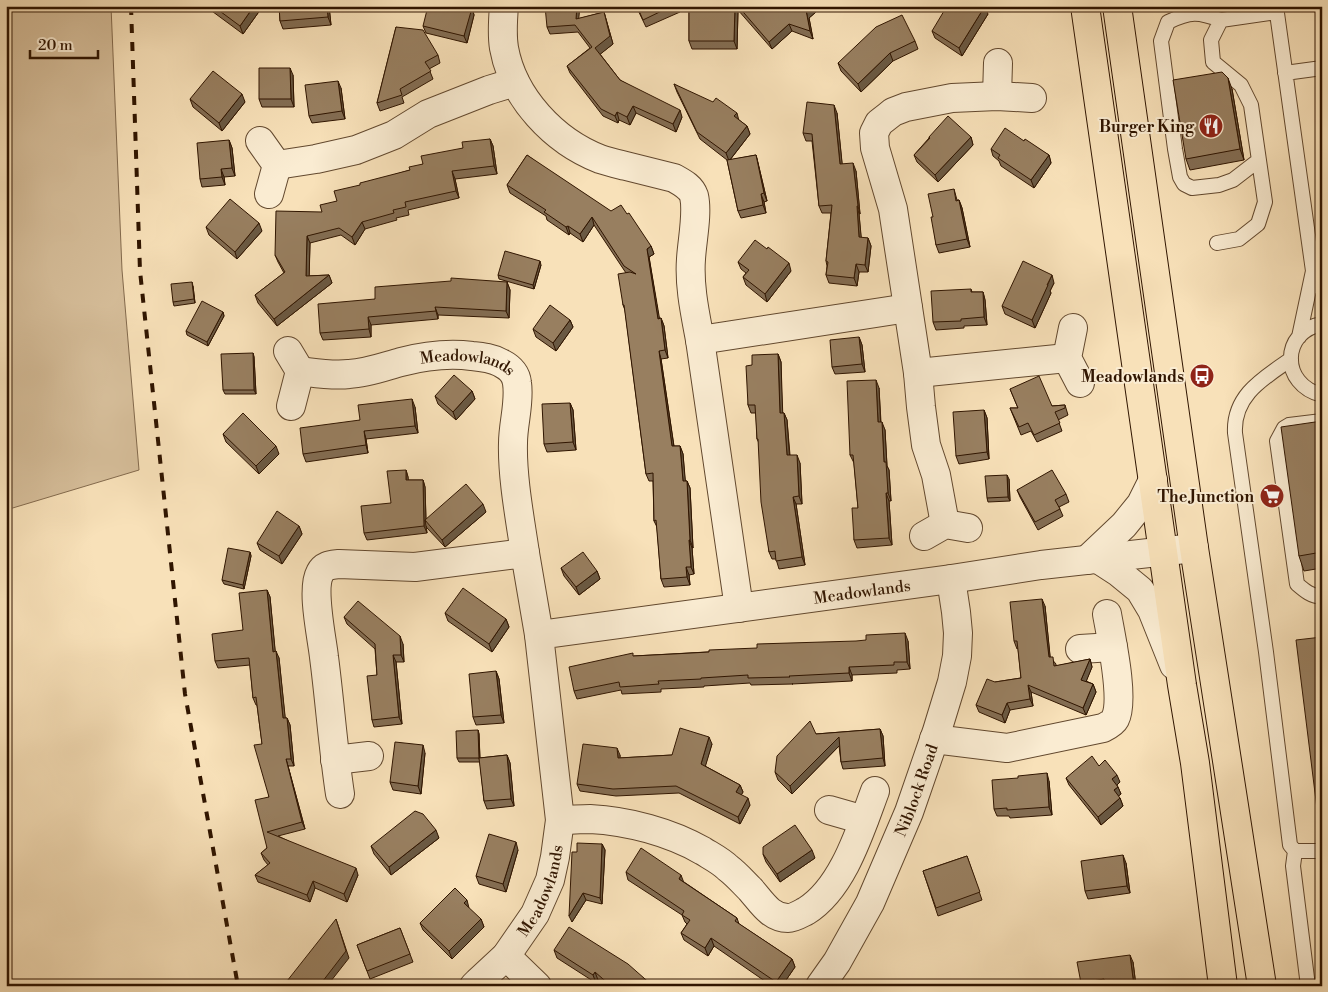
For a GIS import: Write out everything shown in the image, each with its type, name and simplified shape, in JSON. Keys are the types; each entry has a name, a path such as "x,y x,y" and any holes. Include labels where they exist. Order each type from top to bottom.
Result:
{"highway":[{"path":"1085,6 1182,685 1195,763 1223,986"},
{"path":"1117,6 1194,548 1262,986"}],"street":[{"path":"504,6 504,46 514,82 528,103 558,135 588,154 602,160 674,178 692,190 695,219 691,260 693,302 738,608"},
{"path":"997,96 998,63"},
{"path":"277,165 356,150 394,135 428,114 514,82"},
{"path":"946,529 936,475 926,445 918,373 893,209 875,148 876,128 879,123 893,112 906,107 952,98 997,96 1032,98"},
{"path":"260,141 277,165 270,194"},
{"path":"700,340 908,308"},
{"path":"1073,328 1067,358 1080,383"},
{"name":"Meadowlands","path":"291,406 294,361 325,374 348,374 372,371 402,362 429,357 459,354 494,359 515,374 518,396 513,445 515,479 539,635 560,820 550,880 535,914 506,956 474,986"},
{"path":"918,373 1067,358"},
{"path":"1153,480 1141,504 1093,559 1118,572 1140,590 1152,610 1182,685"},
{"name":"Meadowlands","path":"539,635 1042,565 1194,548"},
{"path":"340,794 316,600 320,574 328,565 415,567 525,553"},
{"name":"Niblock Road","path":"820,986 837,962 870,903 910,812 934,738 952,682 957,656 958,633 951,579"},
{"path":"934,738 1007,748 1103,728 1114,721 1119,708 1116,664 1107,614"},
{"path":"1080,649 1113,647"},
{"path":"335,760 369,756"},
{"name":"Meadowlands","path":"560,820 590,819 627,824 652,829 680,839 702,850 726,866 750,889 764,907 788,918 807,910 830,890 856,842 875,791"},
{"path":"829,810 864,820"},
{"path":"506,956 537,986"}],"lane":[{"path":"1259,160 1233,180 1219,185 1192,188 1184,184 1180,177 1175,149 1161,41 1168,22 1183,14 1202,14 1221,20 1276,9 1312,271 1299,337"},
{"path":"1217,243 1239,239 1258,224 1265,202 1251,105 1241,85 1213,62 1211,40 1221,20"},
{"path":"1285,73 1322,68"},
{"path":"1312,271 1322,290"},
{"path":"1322,324 1308,328 1299,337 1293,347 1291,359 1292,370 1297,380 1314,394 1322,395"},
{"path":"1291,359 1256,383 1244,399 1237,414 1235,426 1290,845 1295,851 1293,866 1308,986"},
{"path":"1322,421 1289,425 1284,428 1277,441 1297,584 1306,593 1322,597"},
{"path":"1295,851 1322,851"}],"shaded area":[{"path":"6,6 111,6 122,270 139,470 6,510"}],"building":[{"path":"213,6 254,6 240,26"},
{"path":"279,6 327,6 328,17 280,21"},
{"path":"428,6 468,6 472,8 464,36 423,26"},
{"path":"545,6 577,6 576,19 604,12 610,36 595,48 620,80 680,110 673,124 633,106 627,117 617,112 615,116 601,109 567,66 592,47 575,25 547,27"},
{"path":"637,6 672,6 643,20"},
{"path":"689,6 735,6 734,41 689,41"},
{"path":"738,6 811,6 806,10 810,31 789,24 769,42"},
{"path":"947,6 985,6 959,48 932,31"},
{"path":"902,15 915,41 890,53 858,84 838,63 876,27"},
{"path":"396,27 423,30 438,55 425,62 431,71 400,89 402,95 377,103"},
{"path":"259,68 290,68 291,99 259,99"},
{"path":"213,71 242,94 219,123 190,99"},
{"name":"Burger King","path":"1222,72 1228,78 1240,149 1186,159 1173,80"},
{"path":"338,81 342,111 309,116 305,85"},
{"path":"674,84 713,102 716,98 737,113 734,116 747,126 726,153 697,132"},
{"path":"807,102 834,105 840,164 853,163 858,206 859,237 868,238 865,265 856,264 854,278 826,275 832,205 819,206 812,134 803,133"},
{"path":"948,116 971,137 935,175 914,155"},
{"path":"1005,128 1049,155 1031,180 998,158 1000,155 991,149"},
{"path":"490,139 494,166 452,171 456,191 405,202 406,207 393,210 394,213 362,222 352,237 339,228 307,236 306,276 329,275 274,319 255,295 285,272 275,255 276,211 322,212 320,205 337,201 334,191 410,170 409,167 423,164 421,156 463,148 462,142"},
{"path":"229,140 232,168 221,169 222,177 200,179 197,143"},
{"path":"527,155 611,211 621,205 627,214 629,213 651,246 647,249 658,319 661,318 665,350 659,351 672,446 680,446 683,481 687,481 691,567 686,567 687,577 661,579 656,520 654,521 653,473 646,474 624,305 618,274 630,272 636,274 624,266 592,217 580,234 568,226 566,227 544,212 546,210 507,185"},
{"path":"756,155 764,193 761,194 763,205 738,211 727,160"},
{"path":"954,189 956,201 959,200 967,239 936,245 928,194"},
{"path":"230,199 259,223 235,252 206,227"},
{"path":"755,240 789,263 765,294 743,277 749,270 738,262"},
{"path":"505,251 540,261 533,285 498,275"},
{"path":"1023,261 1052,275 1032,320 1002,306"},
{"path":"451,278 507,282 506,311 435,307 436,311 368,317 369,329 320,333 318,304 375,299 375,287 451,281"},
{"path":"192,282 194,299 173,302 171,284"},
{"path":"971,289 971,292 983,292 984,317 961,319 961,321 933,322 931,291"},
{"path":"202,301 223,312 207,342 186,331"},
{"path":"550,305 570,320 553,343 533,329"},
{"path":"859,337 862,364 832,367 830,340"},
{"path":"253,353 254,390 223,390 221,354"},
{"path":"778,354 780,413 784,413 787,455 797,455 799,496 793,497 802,557 776,561 775,551 769,552 761,502 755,405 748,405 746,366 752,365 752,355"},
{"path":"454,375 472,391 453,412 435,396"},
{"path":"1039,376 1052,406 1065,405 1065,408 1055,412 1060,423 1034,435 1028,423 1019,427 1010,408 1018,408 1010,389"},
{"path":"876,380 878,422 882,422 884,462 886,462 889,538 854,540 852,508 858,508 853,455 850,455 847,381"},
{"path":"412,399 415,426 364,431 366,445 303,454 300,428 360,420 358,405"},
{"path":"570,403 573,442 544,444 542,404"},
{"path":"984,410 987,452 956,456 953,412"},
{"path":"243,413 276,446 256,466 223,434"},
{"path":"1322,421 1322,552 1299,556 1281,427"},
{"path":"406,470 406,480 423,480 424,526 364,533 361,506 391,503 387,471"},
{"path":"1052,470 1066,494 1055,500 1060,509 1035,522 1017,490"},
{"path":"1007,475 1008,497 987,498 985,476"},
{"path":"466,484 483,504 442,540 425,520"},
{"path":"277,511 299,526 279,556 257,543"},
{"path":"228,548 250,552 243,585 222,580"},
{"path":"583,552 597,571 576,587 561,568"},
{"path":"463,588 506,619 489,644 445,613"},
{"path":"267,590 273,652 276,651 283,718 287,718 291,759 286,759 302,822 267,832 356,868 344,894 313,881 307,895 255,875 270,863 261,853 267,848 255,800 269,797 254,745 262,744 256,697 253,698 249,658 215,661 212,634 243,630 239,593"},
{"path":"1042,599 1049,657 1053,657 1054,666 1090,659 1081,680 1093,684 1083,708 1028,685 1030,699 1007,703 1002,715 976,705 987,679 995,682 1021,678 1017,641 1014,641 1010,602"},
{"path":"358,601 400,636 401,655 393,655 399,717 372,720 367,676 377,675 375,644 344,617"},
{"path":"905,633 907,662 894,662 894,665 849,667 849,673 748,678 748,675 658,681 659,684 620,687 619,682 574,691 569,667 633,653 633,656 709,652 709,650 757,648 757,644 856,641 866,640 866,635"},
{"path":"1322,637 1322,809 1317,809 1296,640"},
{"path":"496,671 501,715 473,717 469,674"},
{"path":"810,721 816,734 880,729 883,758 841,762 839,737 790,786 775,772 777,756"},
{"path":"680,728 709,737 701,764 740,785 736,792 748,798 738,817 676,786 613,789 577,784 583,744 617,748 618,758 672,755"},
{"path":"478,730 479,758 457,758 456,731"},
{"path":"395,742 423,745 418,786 390,782"},
{"path":"507,755 511,799 484,801 479,758"},
{"path":"1092,756 1099,766 1105,760 1117,775 1112,779 1118,787 1114,790 1120,798 1098,817 1066,778"},
{"path":"1047,773 1049,807 994,809 992,780"},
{"path":"415,811 423,814 436,830 389,867 371,846"},
{"path":"795,825 812,850 777,874 763,854 763,847"},
{"path":"489,834 516,842 503,884 476,876"},
{"path":"577,843 602,844 600,898 583,893 569,916 572,852 577,852"},
{"path":"641,848 681,875 679,879 737,918 735,921 792,959 776,982 711,938 705,948 681,933 690,920 682,915 684,911 626,872"},
{"path":"1123,855 1127,886 1085,891 1081,861"},
{"path":"967,856 980,892 936,908 923,871"},
{"path":"455,888 467,900 464,903 481,919 449,951 420,923"},
{"path":"336,919 346,951 319,986 292,986 287,981"},
{"path":"569,927 628,964 653,986 611,986 595,972 593,975 554,950"},
{"path":"400,928 410,954 367,971 357,945"},
{"path":"1130,955 1134,986 1105,986 1104,979 1081,983 1077,962"}],"railway":[{"path":"131,6 140,271 185,694 238,986"}],"place":[{"name":"Burger King","path":"1211,126"},
{"name":"Meadowlands","path":"1202,376"},
{"name":"The Junction","path":"1272,496"}]}
